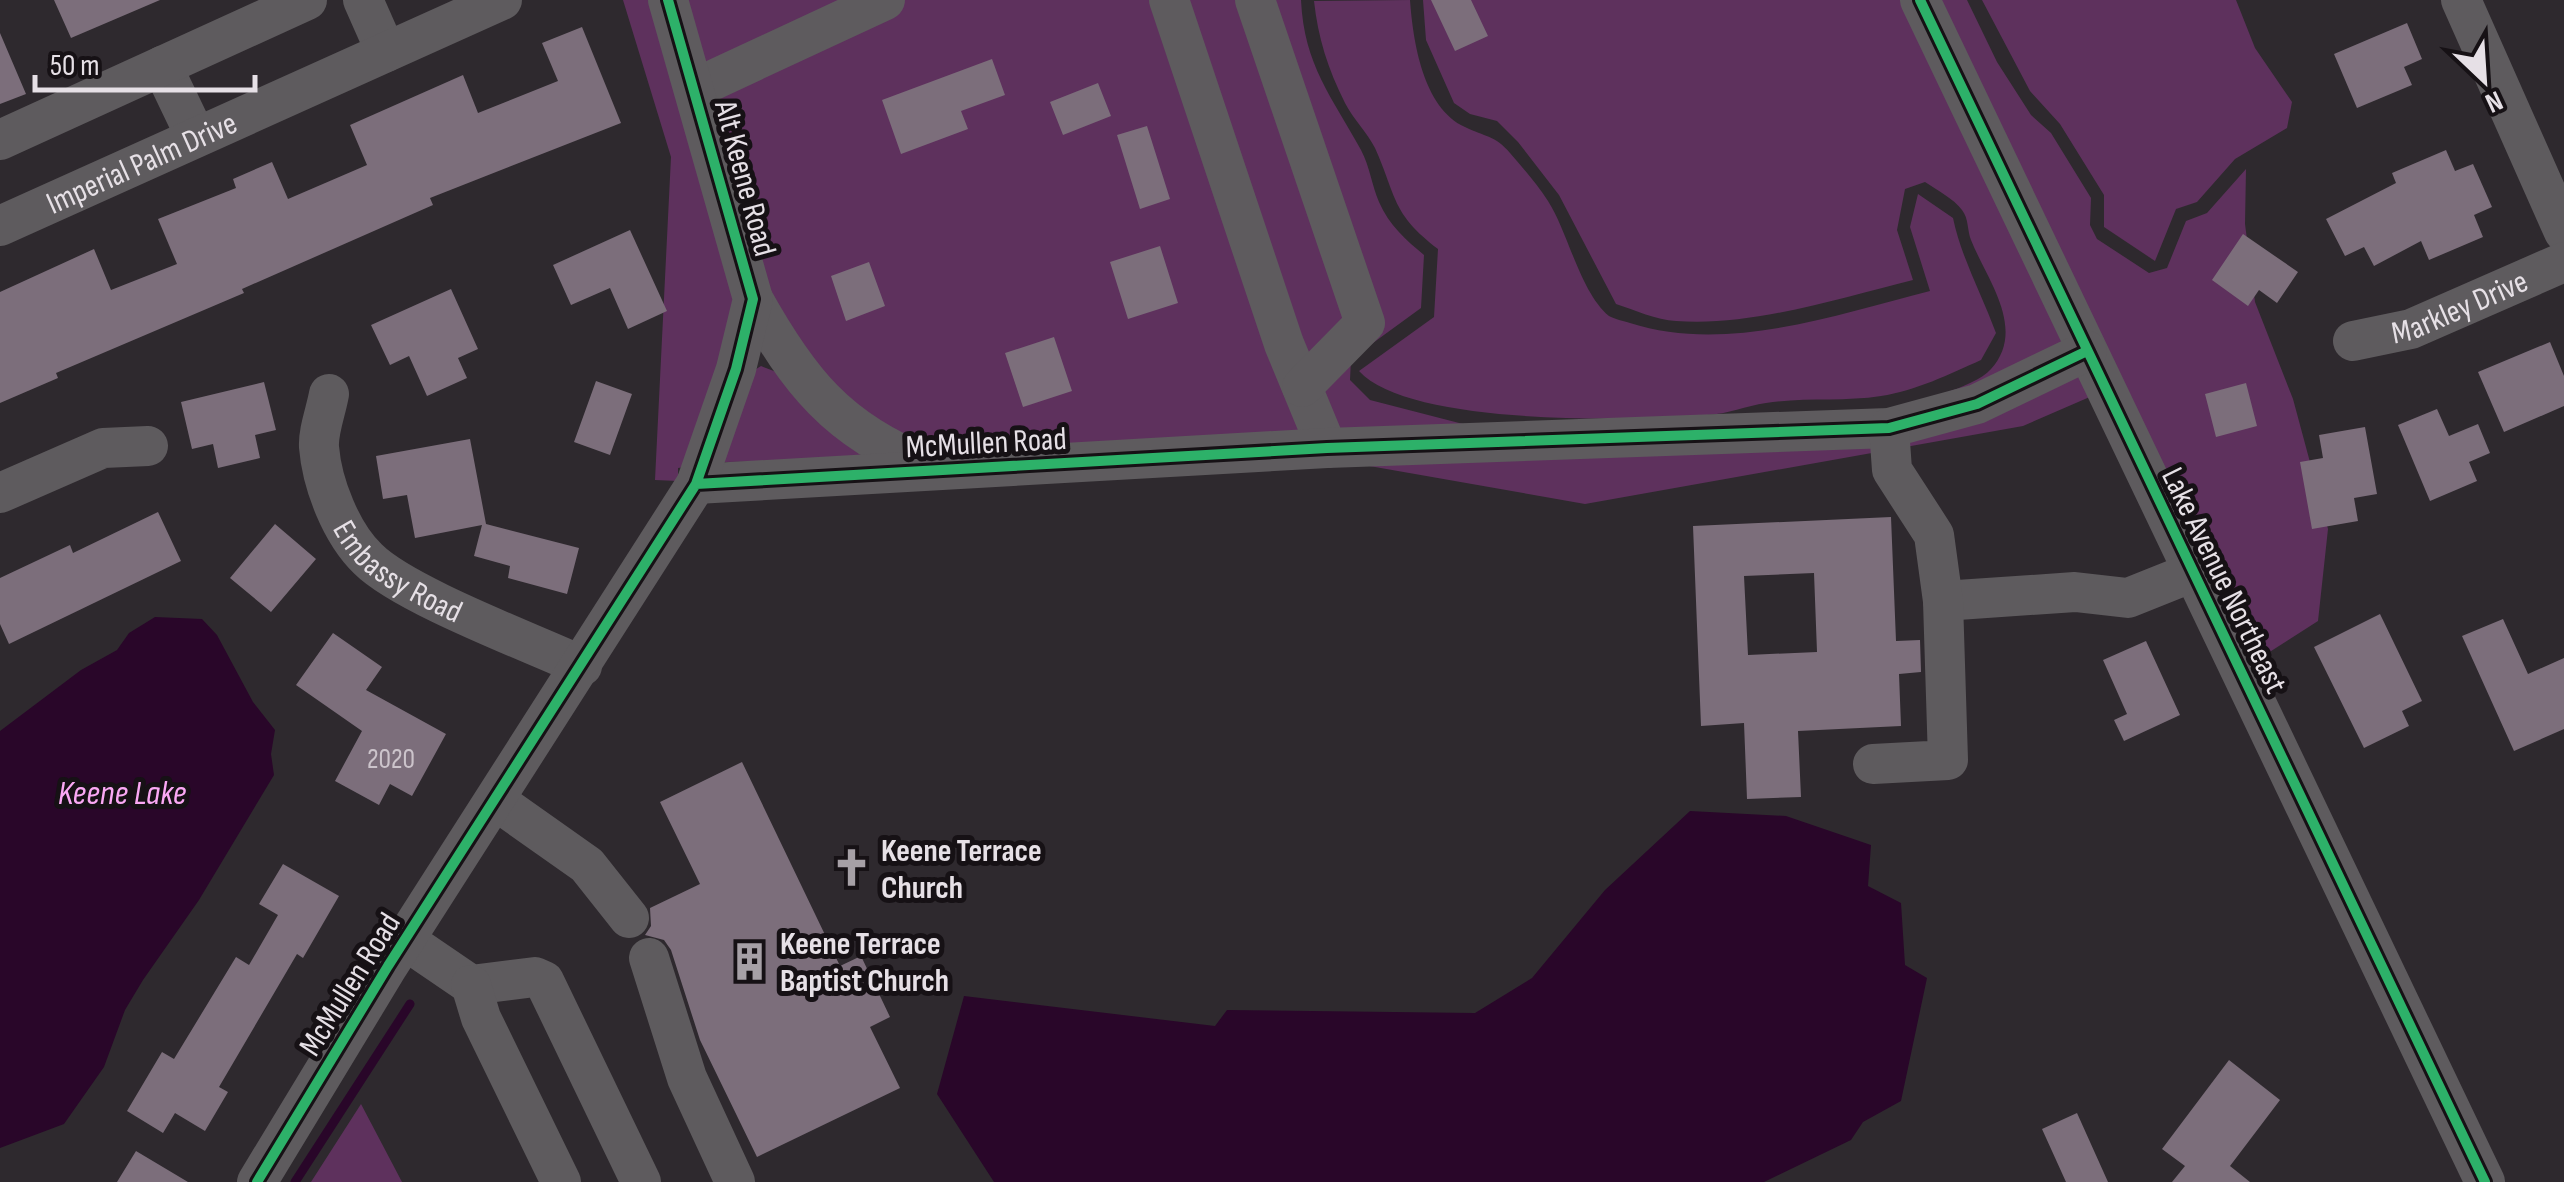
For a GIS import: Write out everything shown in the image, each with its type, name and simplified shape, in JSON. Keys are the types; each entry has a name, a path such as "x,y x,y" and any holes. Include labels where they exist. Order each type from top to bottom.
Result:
{"street":[{"path":"0,140 306,0"},
{"path":"363,0 386,52"},
{"name":"Imperial Palm Drive","path":"3,217 196,137 502,0"},
{"name":"Alt Keene Road","path":"668,0 753,299 725,405 696,484"},
{"path":"696,88 885,0"},
{"path":"1169,0 1302,387 1328,448"},
{"path":"1255,0 1365,324 1302,387"},
{"name":"Lake Avenue Northeast","path":"1920,0 2485,1182"},
{"path":"2460,0 2564,232"},
{"path":"162,66 196,137"},
{"name":"Markley Drive","path":"2353,341 2411,329 2564,262"},
{"path":"753,299 788,359 842,421 880,447 940,470"},
{"name":"McMullen Road","path":"257,1182 405,940 696,484 1328,448 1889,428 1977,404 2088,350"},
{"name":"Embassy Road","path":"329,394 319,445 326,483 340,517 368,560 405,584 582,666"},
{"path":"1874,764 1948,760 1943,602 1934,535 1892,470 1889,428"},
{"path":"0,493 103,448 148,446"},
{"path":"1943,602 2075,592 2128,598 2193,572"},
{"path":"495,800 587,865 630,918"},
{"path":"405,940 471,984 481,1018 560,1182"},
{"path":"650,958 687,1078 734,1182"},
{"path":"471,984 535,977 544,981 641,1182"}],"shaded area":[{"path":"623,0 652,0 736,300 721,363 685,467 678,468 678,481 655,480 671,157"},
{"path":"684,0 1301,0 1314,62 1364,156 1379,202 1404,238 1424,255 1421,308 1351,359 1350,380 1370,400 1463,424 940,453 886,432 820,377 768,293"},
{"path":"1410,0 1423,72 1439,105 1465,127 1499,143 1530,176 1555,214 1590,292 1609,316 1667,332 1742,333 1819,320 1930,291 1910,227 1918,194 1953,218 1966,262 1996,333 1981,360 1894,394 1780,401 1715,414 1673,417 1577,418 1471,411 1385,389 1359,371 1434,317 1438,249 1403,214 1375,148 1345,103 1325,53 1314,1"},
{"path":"1423,0 1903,0 2067,342 1970,388 1890,410 1983,376 2001,354 2005,338 2000,304 1971,240 1964,213 1950,198 1925,182 1905,189 1897,230 1913,280 1795,310 1734,320 1668,320 1616,304 1559,195 1518,142 1497,121 1470,114 1454,103 1426,40"},
{"path":"1937,0 1967,0 1997,62 2031,115 2051,133 2091,198 2090,225 2097,239 2149,273 2167,268 2186,221 2207,213 2246,169 2245,224 2255,302 2293,399 2328,529 2318,621 2257,660"},
{"path":"1982,0 2236,0 2255,48 2292,102 2287,128 2235,159 2197,202 2176,209 2155,261 2104,227 2104,195 2060,124 2030,91"},
{"path":"761,366 779,373 866,460 724,462 753,371"},
{"path":"2081,373 2092,396 2023,426 1585,504 1358,464 1892,445 1983,420"},
{"path":"361,1104 402,1182 311,1182"}],"water":[{"name":"Keene Lake","path":"155,617 202,619 217,635 253,702 275,730 271,754 274,775 199,900 143,980 125,1010 104,1067 64,1124 0,1148 0,731 81,670 117,650 129,633"},
{"path":"1690,811 1786,816 1871,845 1868,886 1901,903 1905,965 1927,978 1901,1101 1863,1122 1851,1140 1764,1182 994,1182 937,1094 964,996 1215,1026 1227,1010 1475,1013 1532,978 1605,890"}],"building":[{"path":"54,0 160,0 71,38"},
{"path":"1431,0 1471,0 1488,36 1455,51"},
{"path":"2407,23 2422,59 2404,67 2412,85 2357,108 2334,54"},
{"path":"582,27 621,123 430,198 433,205 242,289 244,293 56,373 58,378 0,403 0,292 94,249 111,290 177,264 158,219 236,188 233,179 272,162 288,199 367,165 350,125 463,75 478,113 558,81 542,43"},
{"path":"0,33 26,94 0,104"},
{"path":"992,59 1005,95 961,111 968,129 901,154 882,100"},
{"path":"1098,83 1111,116 1063,135 1050,102"},
{"path":"1147,126 1170,199 1140,209 1117,135"},
{"path":"2446,150 2455,171 2473,164 2492,207 2474,215 2483,237 2429,260 2421,241 2374,266 2364,247 2345,256 2326,219 2396,183 2392,173"},
{"path":"630,230 667,311 628,329 610,288 571,305 553,265"},
{"path":"2243,234 2298,272 2277,303 2259,290 2248,306 2212,280"},
{"path":"1160,246 1178,303 1128,319 1110,262"},
{"path":"869,262 885,306 846,321 831,276"},
{"path":"451,289 478,349 458,358 467,378 427,396 409,356 390,365 371,325"},
{"path":"1054,337 1072,391 1023,407 1005,353"},
{"path":"2550,342 2564,376 2564,406 2504,432 2478,372"},
{"path":"596,381 632,394 610,455 574,442"},
{"path":"264,382 276,430 255,435 260,458 218,468 213,444 192,449 181,402"},
{"path":"2246,383 2257,426 2216,437 2205,394"},
{"path":"2437,409 2449,436 2478,424 2490,453 2469,462 2477,481 2430,501 2398,425"},
{"path":"2365,427 2377,494 2354,498 2358,521 2312,529 2300,462 2323,458 2319,435"},
{"path":"470,439 486,524 579,548 567,594 508,578 510,566 474,556 482,525 415,538 407,495 383,499 376,456"},
{"path":"158,512 181,561 9,644 0,624 0,578 70,545 73,553"},
{"path":"1891,517 1896,641 1920,640 1921,672 1899,674 1901,726 1798,731 1801,797 1747,799 1744,723 1701,726 1693,526","holes":["1814,573 1817,652 1748,655 1744,576"]},
{"path":"275,524 316,559 271,612 230,578"},
{"path":"2380,614 2422,701 2402,711 2409,726 2364,748 2314,647"},
{"path":"2503,619 2528,674 2564,658 2564,729 2514,751 2462,636"},
{"path":"333,633 382,667 366,690 446,734 412,796 390,784 379,805 335,781 362,731 296,685"},
{"path":"2146,641 2180,715 2124,741 2114,720 2127,714 2103,660"},
{"name":"Keene Terrace Baptist Church","path":"742,762 840,966 861,956 890,1017 870,1027 900,1088 757,1157 700,1040 671,950 664,940 645,935 651,926 650,908 700,884 660,802"},
{"path":"283,864 339,896 303,958 297,954 219,1087 228,1092 205,1131 175,1113 163,1133 127,1111 162,1052 174,1059 236,957 249,965 278,915 259,904"},
{"path":"2229,1060 2280,1100 2230,1166 2250,1182 2172,1182 2185,1166 2162,1149"},
{"path":"2077,1113 2108,1182 2066,1182 2042,1129"},
{"path":"136,1151 188,1182 117,1182"}],"waterway":[{"path":"295,1182 410,1004"}],"cycle path":[{"path":"257,1182 388,966 696,484 736,369 753,299 668,0"},
{"path":"1920,0 2485,1182"},
{"path":"696,484 1327,448 1889,428 1977,404 2087,351"}],"place":[{"name":"Keene Terrace Church","path":"851,868"},
{"name":"Keene Terrace Baptist Church","path":"750,961"}]}
